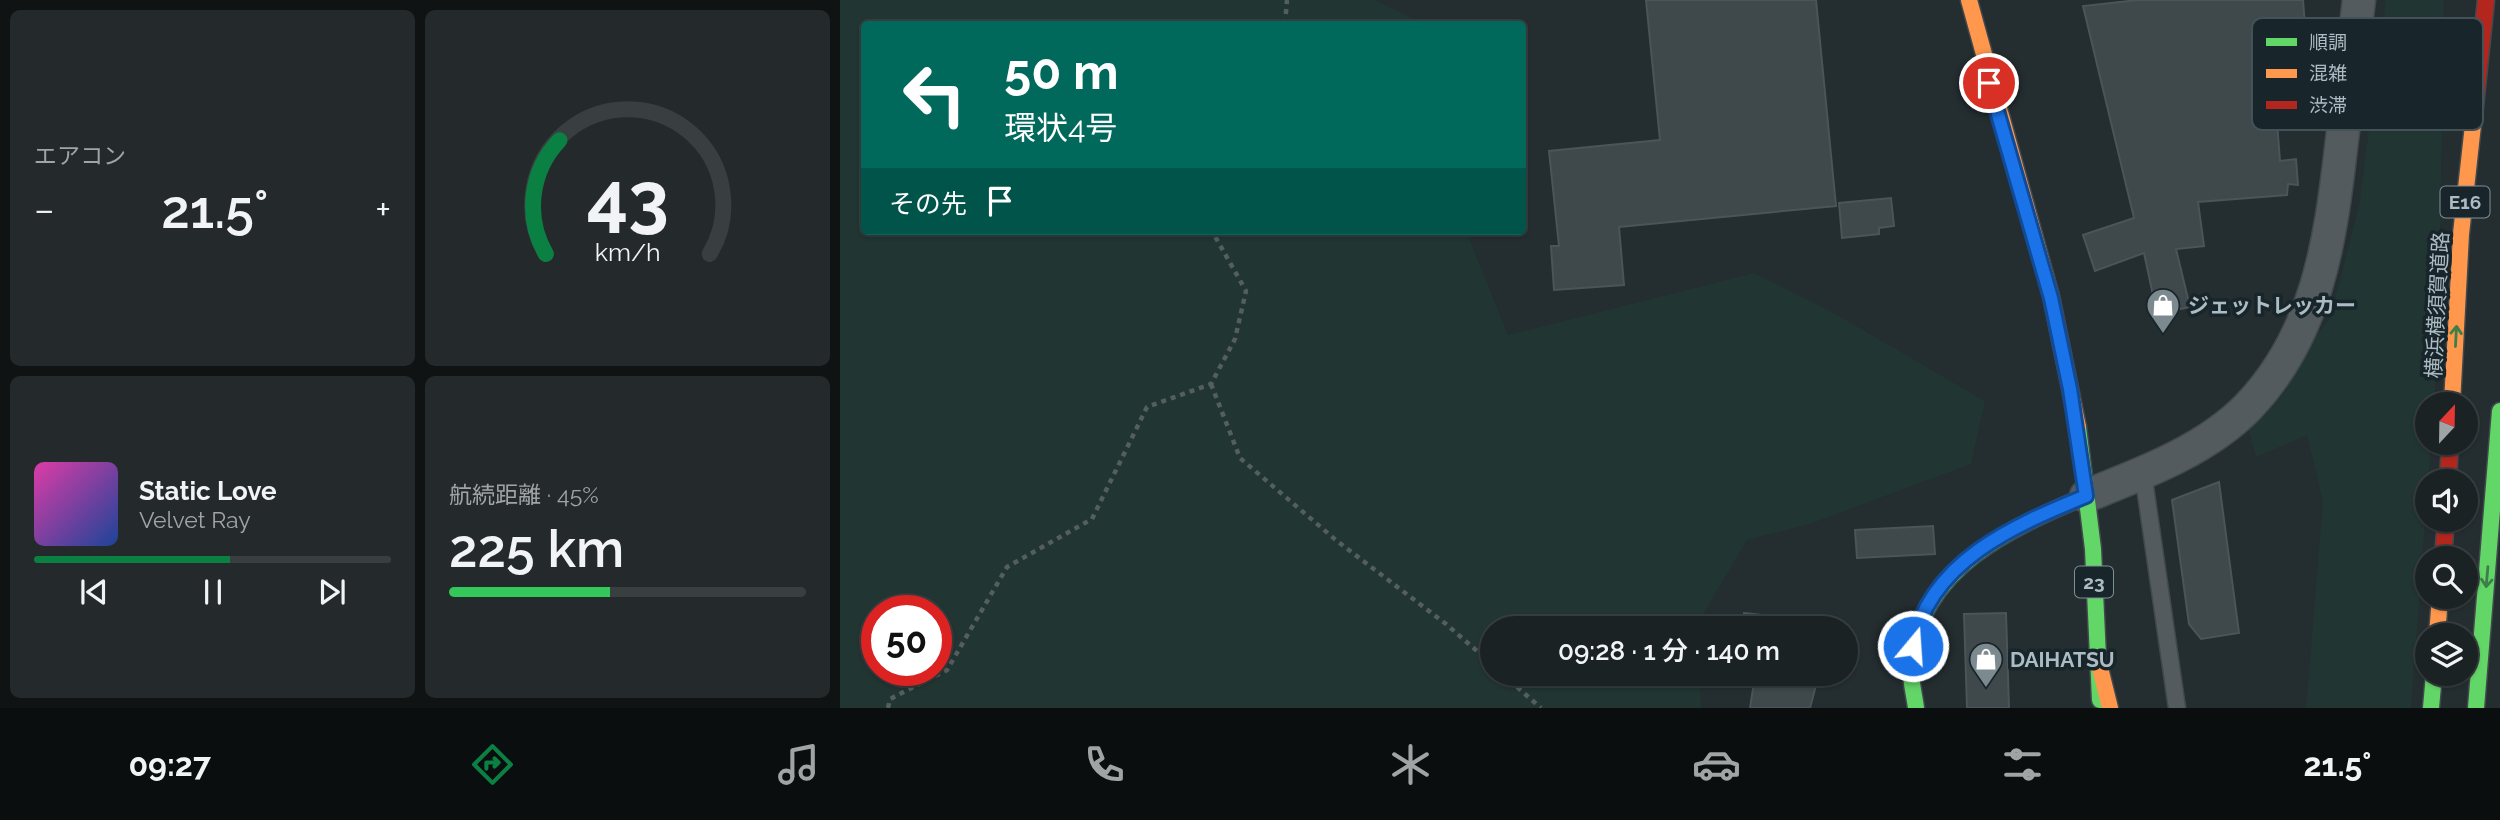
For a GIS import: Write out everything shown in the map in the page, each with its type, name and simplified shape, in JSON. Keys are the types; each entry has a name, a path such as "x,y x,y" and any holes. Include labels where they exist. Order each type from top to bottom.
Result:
{"main road":[{"name":"23","path":"1969,0 1981,57 2051,298 2070,389 2086,496 2100,668 2100,708"},
{"name":"横浜横須賀道路","path":"2483,28 2486,0"},
{"path":"2461,234 2464,130"},
{"name":"横浜横須賀道路","path":"2453,392 2461,234 2472,130"},
{"path":"2476,708 2500,411"},
{"path":"1916,708 1911,661 1916,632 1927,606 1949,575 1995,538 2032,517 2086,496"},
{"path":"2100,668 2110,708"},
{"path":"2431,708 2433,686"}],"street":[{"path":"2356,18 2358,0"},
{"path":"2086,496 2143,473 2206,439 2246,409 2280,369 2312,306 2330,239 2343,130"}],"lane":[{"path":"2143,473 2177,708"}],"path":[{"path":"1285,21 1287,0"},
{"path":"888,708 890,699 947,670 1007,567 1092,519 1147,407 1211,384 1235,339 1246,291 1214,235"},
{"path":"1211,384 1240,458 1337,541 1446,624 1480,654"},
{"path":"1516,686 1541,708"}],"green space":[{"path":"840,0 1375,0 1419,21 861,21 861,235 1468,235 1508,335 1754,273 1834,313 1985,401 1971,464 1807,525 1747,540 1702,616 1480,616 1480,686 1700,686 1701,708 840,708"},
{"path":"2386,0 2444,0 2444,18 2384,18"},
{"path":"2369,130 2442,130 2435,392 2415,392 2415,455 2430,455 2429,469 2415,469 2415,532 2424,532 2423,546 2415,546 2415,609 2418,609 2417,623 2415,623 2411,708 2306,708 2323,502 2307,435 2256,457 2247,424 2330,318 2359,206"}],"building":[{"path":"1646,0 1816,0 1836,206 1619,227 1624,285 1554,290 1551,246 1559,246 1549,151 1660,140"},
{"path":"2138,0 2303,0 2304,18 2252,18 2252,130 2278,130 2280,161 2296,159 2298,185 2288,184 2287,195 2198,202 2204,246 2176,249 2190,307 2157,314 2144,253 2095,271 2083,235 2134,218 2083,6"},
{"path":"1891,198 1894,226 1879,228 1879,234 1842,238 1839,203"},
{"path":"2219,482 2239,633 2201,639 2189,624 2172,500"},
{"path":"1933,526 1935,554 1857,558 1855,530"},
{"path":"1744,613 1770,616 1743,616"},
{"path":"2006,613 2009,708 1967,708 1964,614"},
{"path":"1753,686 1816,686 1810,708 1750,708"}],"traffic: fast":[{"path":"2476,708 2500,411"},
{"path":"2078,427 2093,549 2100,700"},
{"path":"1916,708 1911,660 1918,628 1932,600 1951,576 2000,538 2086,496"},
{"path":"2431,708 2433,686"}],"traffic: slow":[{"path":"1969,0 2051,296 2078,427"},
{"path":"2453,392 2461,234 2472,130"},
{"path":"2438,623 2439,609"},
{"path":"2100,668 2110,708"}],"traffic: jam":[{"path":"2483,29 2486,0"},
{"path":"2449,455 2449,469"},
{"path":"2444,546 2445,532"}],"place":[{"name":"ジェットレッカー","path":"2163,335"},
{"name":"DAIHATSU","path":"1986,689"}],"route":[{"path":"1913,646 1927,606 1949,575 1995,538 2032,517 2086,496 2070,389 2051,298 1989,83"}]}
